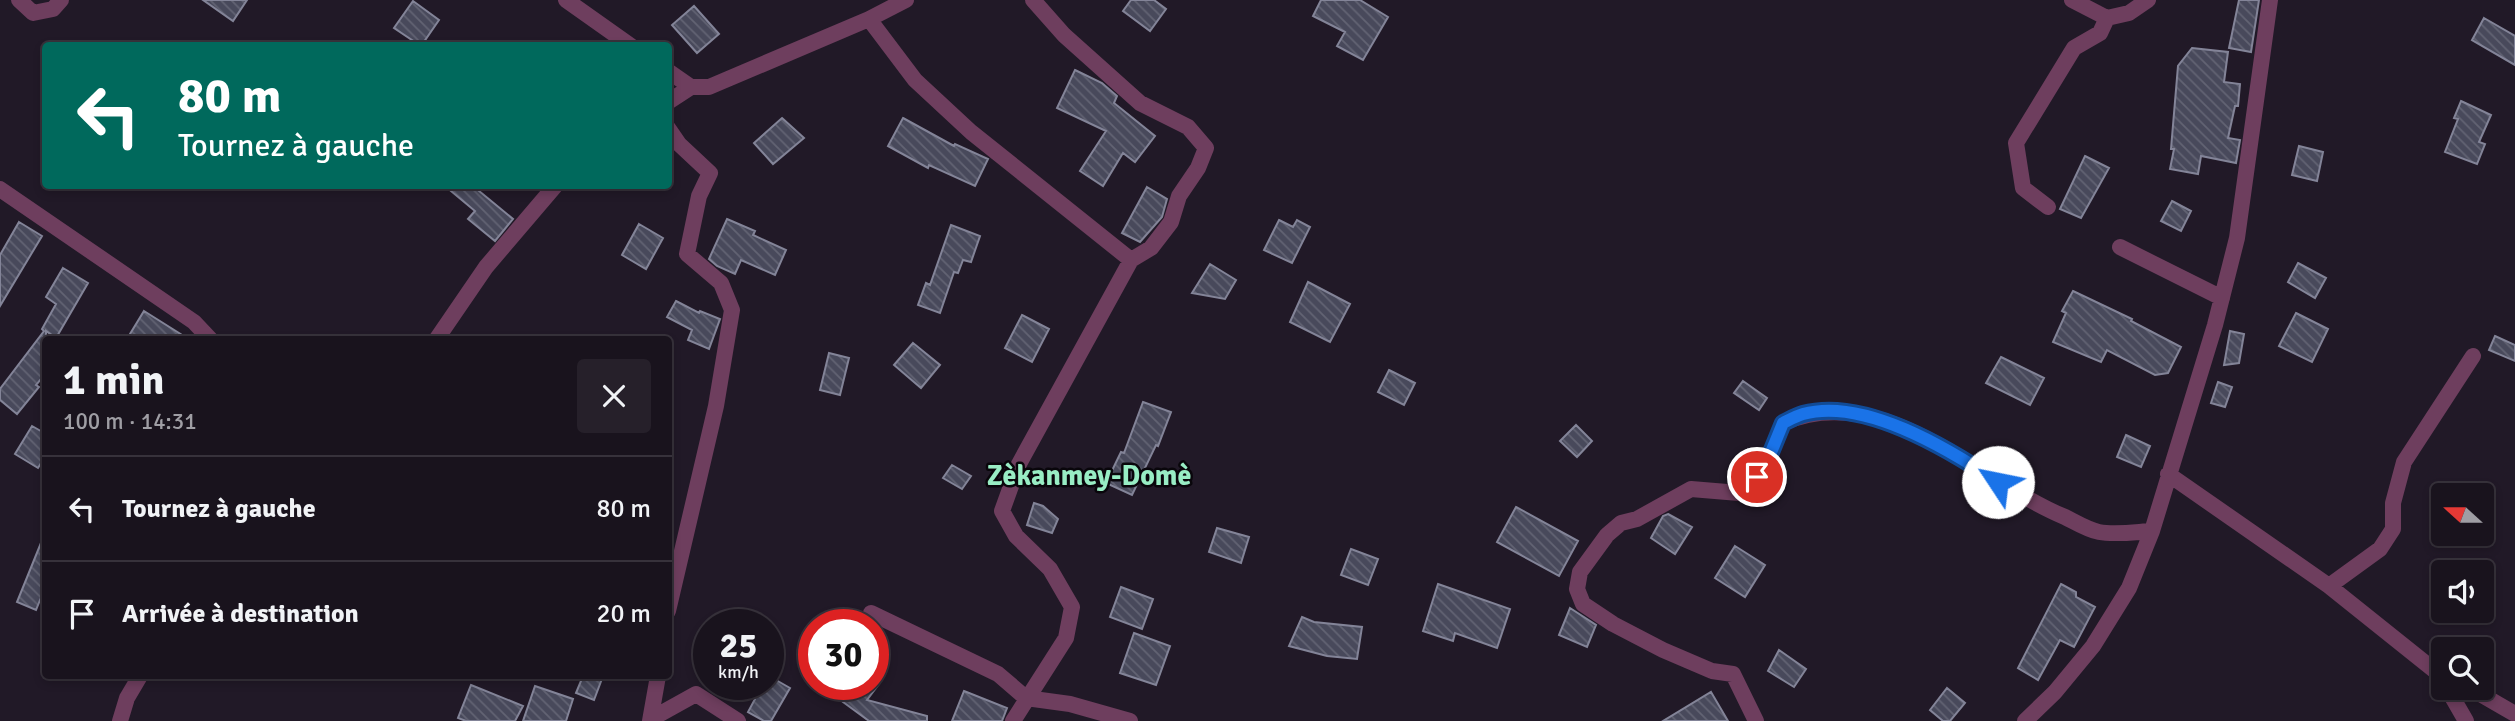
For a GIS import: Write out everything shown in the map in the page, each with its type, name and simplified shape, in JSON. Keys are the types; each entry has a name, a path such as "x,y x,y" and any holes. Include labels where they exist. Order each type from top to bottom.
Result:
{"street":[{"path":"19,0 33,13 53,9 61,0"},
{"path":"566,0 625,42"},
{"path":"672,99 691,87 709,87 869,19 906,0"},
{"path":"1013,721 1066,638 1072,607 1050,569 1016,536 1002,511 1020,464 1131,260 1151,248 1171,222 1178,196 1198,168 1206,148 1188,127 1140,103 1064,35 1033,0"},
{"path":"2072,0 2107,18 2129,13 2148,0"},
{"path":"2025,721 2056,692 2093,646 2129,588 2152,531 2216,325 2237,238 2270,0"},
{"path":"2048,207 2023,188 2016,143 2074,48 2100,33 2107,18"},
{"path":"869,19 915,80 971,132 1131,260"},
{"path":"672,74 691,87"},
{"path":"672,134 710,173 699,195 687,254 721,283 732,310 716,407 672,594"},
{"path":"0,189 194,322 207,336"},
{"path":"439,336 486,267 552,189"},
{"path":"2120,247 2222,298"},
{"path":"2329,586 2380,549 2393,529 2393,503 2404,462 2473,356"},
{"path":"1756,721 1733,674 1712,671 1613,624 1583,604 1577,589 1580,572 1607,535 1620,523 1637,519 1691,489 1739,493 1763,472 1783,423 1803,414 1838,411 1878,419 1955,453 2038,506 2098,532 2152,531"},
{"path":"2168,474 2329,586 2431,669"},
{"path":"889,621 998,674 1026,698 1070,704 1130,721"},
{"path":"120,721 138,679"},
{"path":"650,720 657,679"},
{"path":"650,720 696,694 738,721"},
{"path":"2454,700 2466,721"},
{"path":"2491,700 2515,714"}],"building":[{"path":"203,0 247,0 233,21"},
{"path":"1131,0 1154,0 1166,9 1150,31 1123,11"},
{"path":"1321,0 1360,0 1388,17 1363,60 1337,46 1345,32 1313,16"},
{"path":"2239,0 2259,0 2251,52 2229,48"},
{"path":"413,1 439,20 424,42 415,42 394,28"},
{"path":"694,6 719,34 697,53 672,25"},
{"path":"2484,18 2515,36 2515,65 2472,40"},
{"path":"2192,48 2228,52 2224,82 2240,84 2238,106 2235,106 2228,138 2240,140 2236,163 2201,156 2198,174 2170,169 2174,149 2171,149 2178,66"},
{"path":"1075,70 1102,83 1117,96 1114,103 1155,136 1135,162 1123,153 1103,186 1080,171 1106,131 1057,108"},
{"path":"2461,101 2491,115 2479,142 2485,144 2477,164 2445,152 2458,119 2454,118"},
{"path":"782,118 804,138 773,164 754,143"},
{"path":"903,118 954,146 955,144 988,159 975,186 929,165 928,168 888,146"},
{"path":"2299,146 2323,152 2317,181 2292,175"},
{"path":"2085,156 2109,168 2081,218 2060,209"},
{"path":"1147,187 1167,199 1162,217 1140,242 1122,233"},
{"path":"449,189 477,189 513,219 495,241 468,219 475,211"},
{"path":"2172,201 2191,211 2181,231 2161,221"},
{"path":"727,219 755,231 753,235 786,250 775,275 741,260 735,274 709,259"},
{"path":"1279,220 1293,227 1297,220 1310,227 1292,263 1264,250"},
{"path":"19,222 42,236 0,306 0,255"},
{"path":"639,224 663,238 646,269 622,255"},
{"path":"951,225 980,236 971,262 963,260 958,273 954,272 940,313 918,305 926,283 930,285"},
{"path":"2298,263 2326,278 2315,298 2288,282"},
{"path":"1210,264 1236,280 1225,299 1192,293"},
{"path":"63,268 88,283 57,336 46,331 46,336 42,336 42,378 36,385 39,387 17,414 0,400 0,389 44,331 42,329 56,304 46,297"},
{"path":"1308,282 1350,304 1330,342 1290,322"},
{"path":"2073,291 2132,319 2131,321 2181,347 2168,373 2155,375 2107,350 2101,362 2053,342 2066,313 2062,311"},
{"path":"676,301 699,313 700,311 720,319 709,349 688,340 692,330 667,317"},
{"path":"144,311 184,336 133,336 130,334"},
{"path":"2296,313 2328,329 2312,362 2279,346"},
{"path":"1022,315 1049,329 1032,362 1005,348"},
{"path":"2230,331 2244,334 2239,363 2224,365"},
{"path":"2495,336 2515,345 2515,361 2489,350"},
{"path":"913,343 940,365 921,388 894,365"},
{"path":"829,353 849,358 840,395 820,390"},
{"path":"2001,357 2044,378 2030,405 1986,383"},
{"path":"1389,370 1415,383 1404,405 1378,392"},
{"path":"1743,381 1767,398 1759,410 1734,393"},
{"path":"2218,382 2232,387 2225,407 2211,403"},
{"path":"1143,402 1171,412 1158,446 1156,445 1132,495 1106,483 1121,452 1124,453"},
{"path":"1576,425 1592,441 1577,457 1560,441"},
{"path":"32,426 42,432 42,462 38,468 15,454"},
{"path":"2126,435 2150,446 2141,467 2117,457"},
{"path":"1748,449 1759,455 1754,466 1744,475 1735,470"},
{"path":"952,465 971,476 962,489 943,478"},
{"path":"1034,503 1043,506 1058,519 1052,533 1027,525"},
{"path":"1516,507 1578,541 1559,576 1497,542"},
{"path":"1668,514 1692,527 1675,554 1651,538 1663,516"},
{"path":"1217,528 1249,537 1241,563 1209,552"},
{"path":"42,540 42,595 36,610 17,602"},
{"path":"1735,546 1765,565 1745,597 1715,578"},
{"path":"1351,549 1378,559 1368,585 1341,575"},
{"path":"1438,584 1510,609 1497,648 1455,633 1453,641 1423,631"},
{"path":"2061,584 2076,592 2076,597 2095,607 2074,647 2060,640 2038,680 2018,668"},
{"path":"1121,587 1153,599 1142,629 1110,617"},
{"path":"1570,608 1596,625 1587,647 1559,635"},
{"path":"1302,617 1314,622 1362,627 1357,659 1327,656 1289,646"},
{"path":"1134,633 1170,646 1156,685 1120,673"},
{"path":"1779,650 1806,669 1794,687 1768,671"},
{"path":"582,679 602,679 594,700 576,693"},
{"path":"471,685 523,706 515,721 466,721 458,718"},
{"path":"784,685 790,688 784,698"},
{"path":"535,686 573,699 566,721 523,721"},
{"path":"1947,688 1965,703 1950,721 1943,721 1930,710"},
{"path":"964,691 1007,708 1002,721 952,721"},
{"path":"1711,692 1728,721 1663,721"},
{"path":"754,700 783,700 771,721 764,721 748,712"},
{"path":"840,700 867,700 927,716 927,721 869,721"}],"district":[{"name":"Zèkanmey-Domè","path":"1089,476"}],"route":[{"path":"1757,477 1763,472 1783,423 1803,414 1838,411 1878,419 1922,437 1955,453 1998,482"}]}
